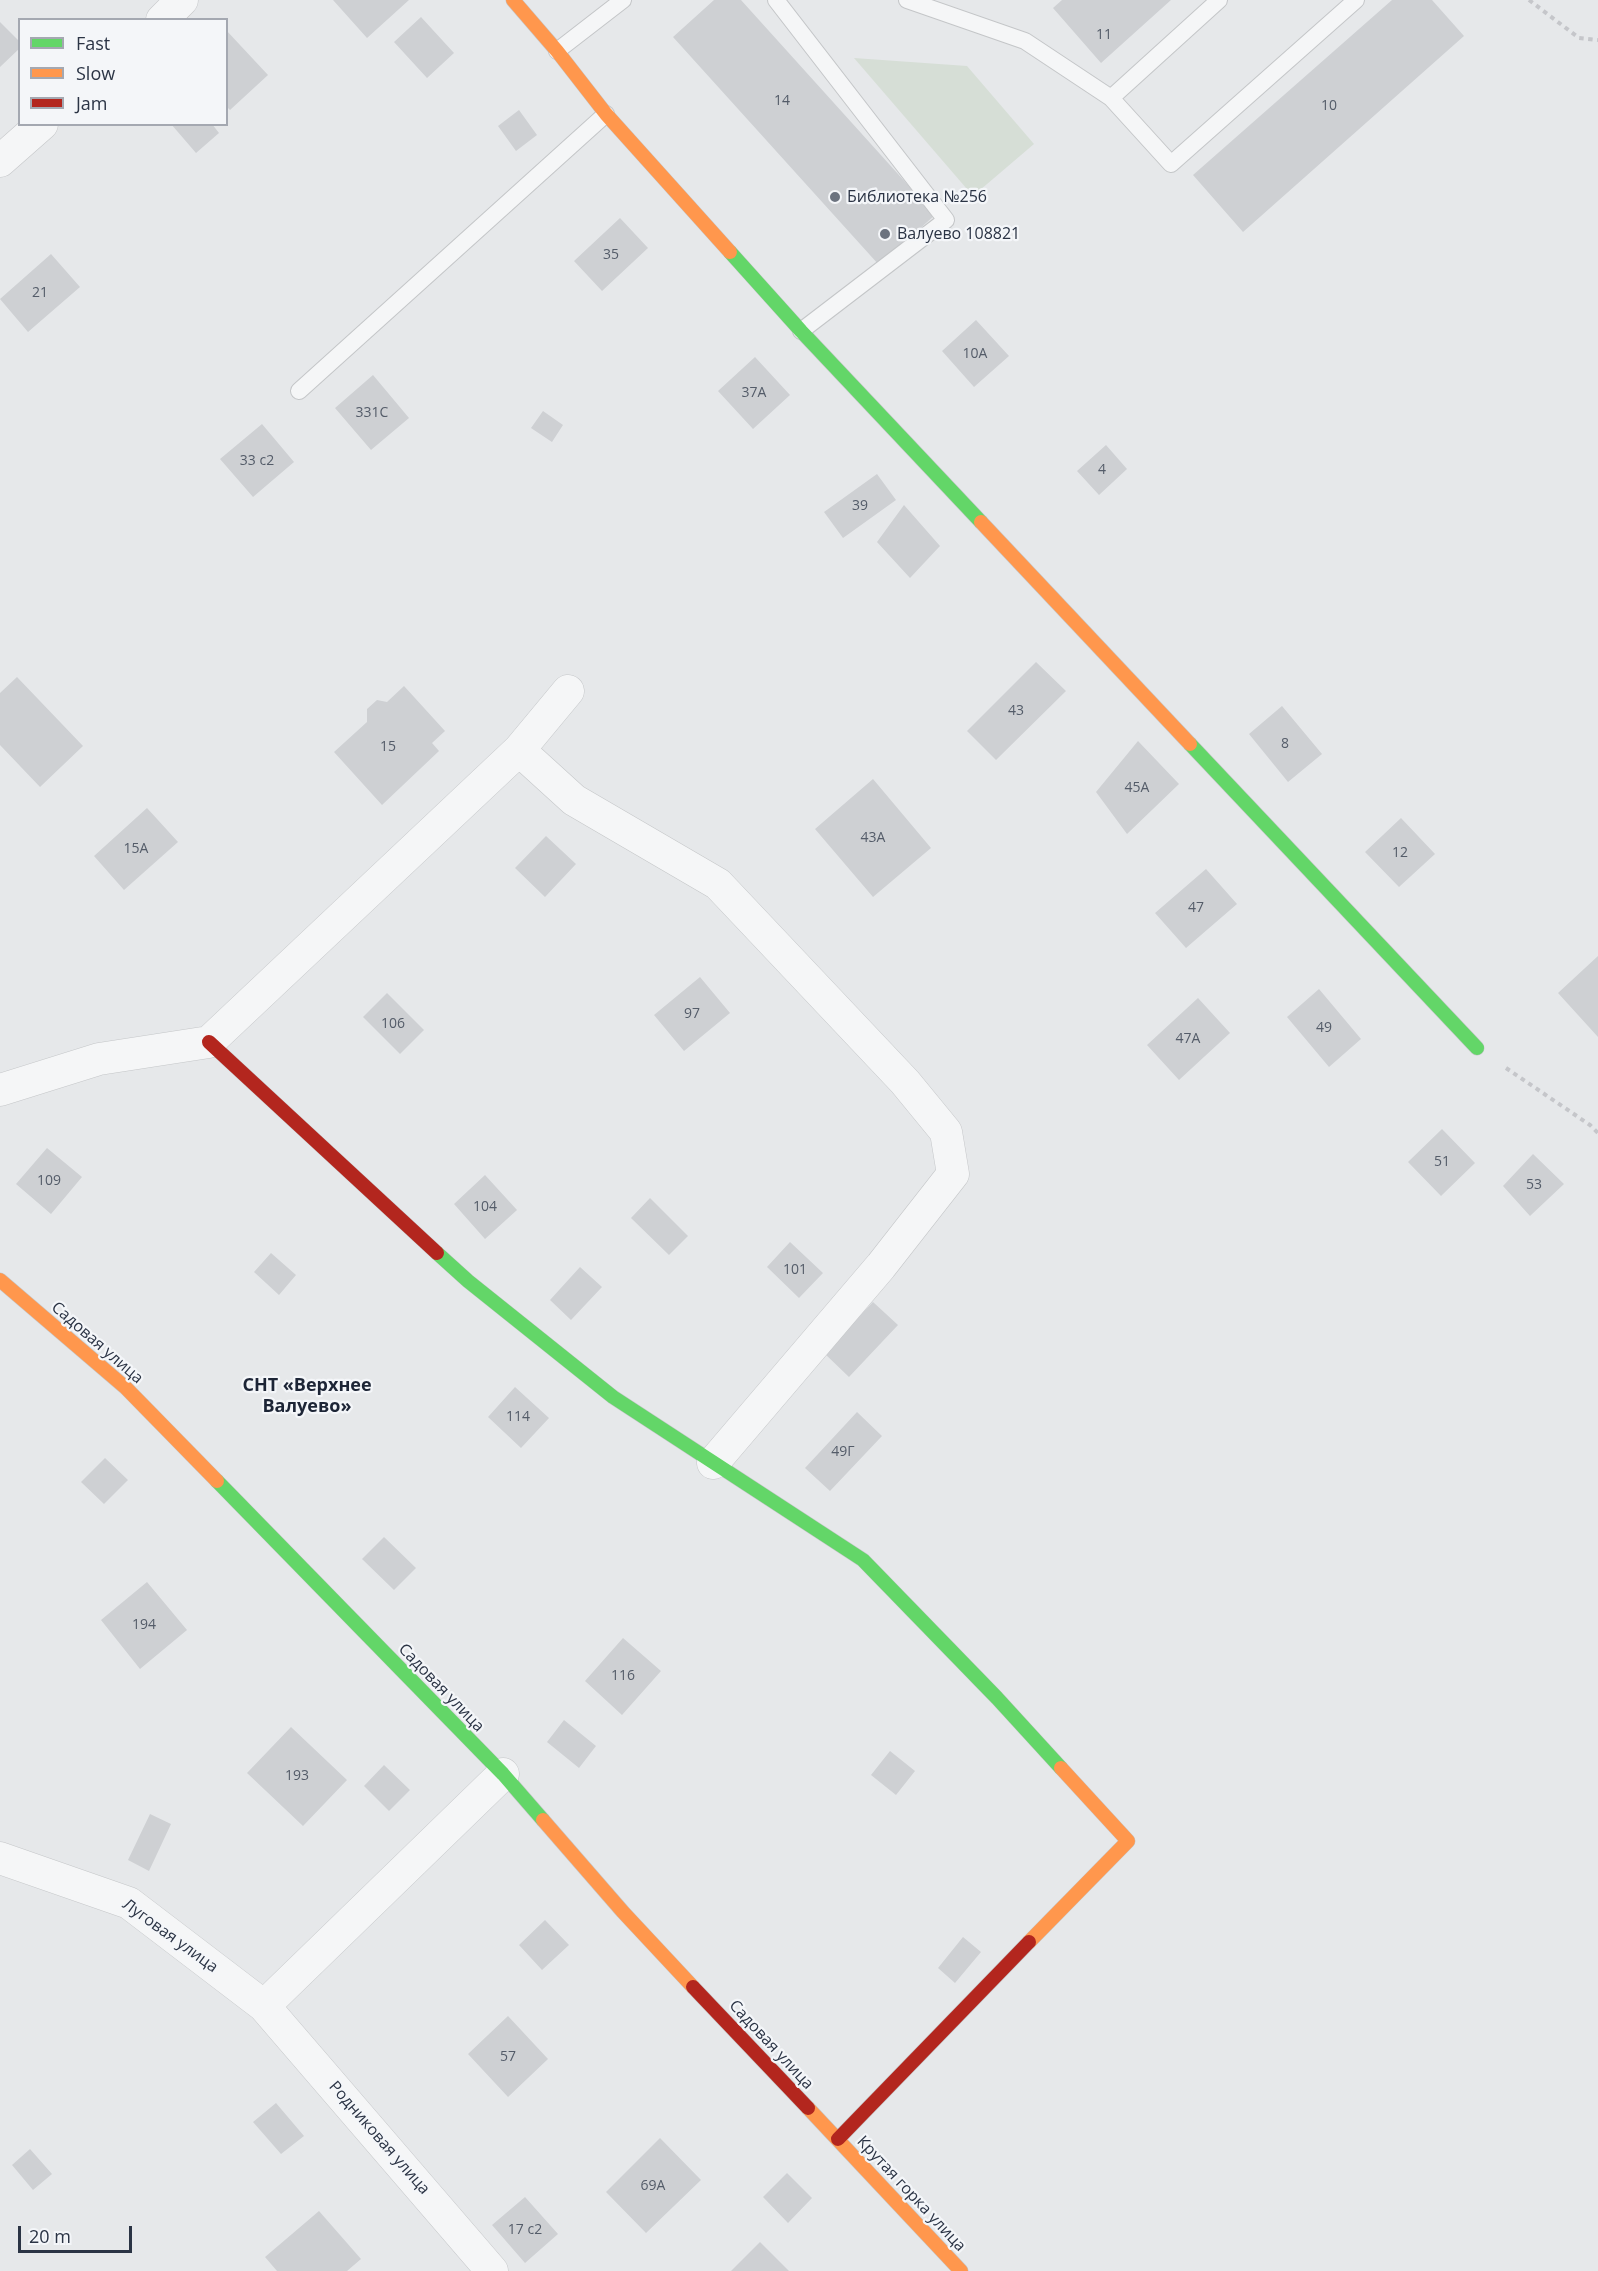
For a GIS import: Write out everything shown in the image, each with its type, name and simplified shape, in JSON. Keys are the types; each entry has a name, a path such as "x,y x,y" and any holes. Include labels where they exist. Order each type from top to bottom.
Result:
{"street":[{"path":"164,18 182,0"},
{"path":"513,0 557,51 606,114 801,331 1477,1048"},
{"path":"0,161 40,126"},
{"path":"0,1090 99,1059 209,1042 519,750 568,691"},
{"path":"519,750 574,800 718,884 906,1082 946,1132 953,1174 881,1266 713,1462"},
{"path":"209,1042 468,1281 613,1397 863,1560 997,1698 1128,1841 837,2139"},
{"name":"Садовая улица","path":"0,1280 126,1388 503,1774 622,1912 837,2139"},
{"path":"264,2006 503,1774"},
{"name":"Луговая улица","path":"0,1858 129,1903 264,2006"},
{"name":"Родниковая улица","path":"264,2006 492,2271"},
{"name":"Крутая горка улица","path":"837,2139 961,2271"}],"lane":[{"path":"557,51 623,0"},
{"path":"776,0 946,220 801,331"},
{"path":"907,0 1025,41 1111,98 1171,164 1356,0"},
{"path":"1111,98 1219,0"},
{"path":"299,391 606,114"}],"path":[{"path":"1528,0 1579,38 1598,40"},
{"path":"1477,1048 1590,1125 1598,1133"}],"shaded area":[{"path":"854,58 967,66 1034,144 973,196"}],"building":[{"path":"333,0 409,0 367,38"},
{"path":"714,0 741,0 935,215 879,265 673,37"},
{"path":"1062,0 1171,0 1101,63 1053,8"},
{"path":"1392,0 1432,0 1464,36 1243,232 1193,175"},
{"path":"421,17 454,53 427,78 394,42"},
{"path":"0,22 18,40 18,50 0,67"},
{"path":"228,32 268,75 230,110 228,108"},
{"path":"519,110 537,135 516,151 498,126"},
{"path":"173,126 214,126 219,133 196,153"},
{"path":"620,218 648,248 602,291 574,261"},
{"path":"51,254 80,287 28,332 0,299"},
{"path":"976,320 1009,356 974,387 942,351"},
{"path":"755,357 790,395 753,429 718,391"},
{"path":"373,375 409,418 371,450 335,408"},
{"path":"543,411 563,425 552,442 531,428"},
{"path":"262,424 294,462 253,497 220,459"},
{"path":"1106,445 1127,469 1099,495 1077,471"},
{"path":"877,474 896,500 843,538 824,512"},
{"path":"904,505 940,546 910,578 877,542"},
{"path":"1036,662 1066,691 996,760 967,731"},
{"path":"17,677 83,746 40,787 0,745 0,693"},
{"path":"404,686 445,731 432,743 439,751 382,805 334,752 367,722 367,709 377,700 387,702"},
{"path":"1282,706 1322,754 1288,782 1249,734"},
{"path":"1138,741 1179,784 1127,834 1096,792"},
{"path":"873,779 931,848 873,897 815,829"},
{"path":"147,808 178,842 124,890 94,856"},
{"path":"1401,818 1435,854 1399,887 1365,852"},
{"path":"546,836 576,864 545,897 515,868"},
{"path":"1206,869 1237,904 1186,948 1155,913"},
{"path":"1598,956 1598,1037 1558,993"},
{"path":"700,977 730,1013 684,1051 654,1015"},
{"path":"1319,989 1361,1039 1329,1067 1287,1017"},
{"path":"387,993 424,1030 400,1054 363,1017"},
{"path":"1198,998 1230,1033 1179,1080 1147,1045"},
{"path":"1442,1129 1475,1163 1441,1196 1408,1162"},
{"path":"47,1148 82,1177 51,1214 16,1184"},
{"path":"1533,1154 1564,1184 1530,1216 1503,1186"},
{"path":"485,1175 517,1210 485,1239 454,1204"},
{"path":"650,1198 688,1236 669,1255 631,1218"},
{"path":"790,1242 823,1273 799,1298 767,1267"},
{"path":"271,1253 296,1275 279,1295 254,1272"},
{"path":"580,1267 602,1287 571,1320 550,1300"},
{"path":"873,1302 898,1325 849,1377 824,1353"},
{"path":"515,1387 549,1418 521,1448 488,1417"},
{"path":"857,1412 882,1436 830,1491 805,1468"},
{"path":"105,1458 128,1480 104,1504 81,1482"},
{"path":"384,1537 416,1568 394,1590 362,1559"},
{"path":"147,1582 187,1630 140,1669 101,1620"},
{"path":"623,1638 661,1671 622,1715 585,1681"},
{"path":"564,1720 596,1746 579,1768 547,1742"},
{"path":"291,1727 347,1780 303,1826 247,1773"},
{"path":"890,1751 915,1771 896,1795 871,1775"},
{"path":"384,1765 410,1790 389,1811 364,1786"},
{"path":"150,1814 171,1824 149,1871 128,1860"},
{"path":"545,1920 569,1945 542,1970 519,1945"},
{"path":"963,1937 981,1952 955,1983 938,1968"},
{"path":"508,2016 548,2059 508,2097 468,2054"},
{"path":"276,2103 304,2136 281,2154 253,2122"},
{"path":"660,2138 701,2180 646,2233 606,2192"},
{"path":"30,2149 52,2174 33,2190 12,2165"},
{"path":"787,2173 812,2198 788,2223 763,2197"},
{"path":"525,2197 558,2234 525,2263 492,2225"},
{"path":"319,2211 361,2259 347,2271 277,2271 265,2257"},
{"path":"760,2242 789,2271 731,2271"}],"traffic: fast":[{"path":"730,252 981,522"},
{"path":"1190,744 1477,1048"},
{"path":"437,1253 468,1281 613,1397 863,1560 997,1698 1061,1768"},
{"path":"217,1481 503,1774 543,1820"}],"traffic: slow":[{"path":"513,0 557,51 606,114 730,252"},
{"path":"981,522 1190,744"},
{"path":"0,1280 126,1388 217,1481"},
{"path":"1029,1942 1128,1841 1061,1768"},
{"path":"543,1820 623,1912 693,1987"},
{"path":"808,2108 961,2271"}],"traffic: jam":[{"path":"209,1042 437,1253"},
{"path":"838,2139 1029,1942"},
{"path":"693,1987 808,2108"}],"place":[{"name":"Библиотека №256","path":"835,197"},
{"name":"Валуево 108821","path":"885,234"}],"district":[{"name":"СНТ «Верхнее Валуево»","path":"307,1396"}]}
